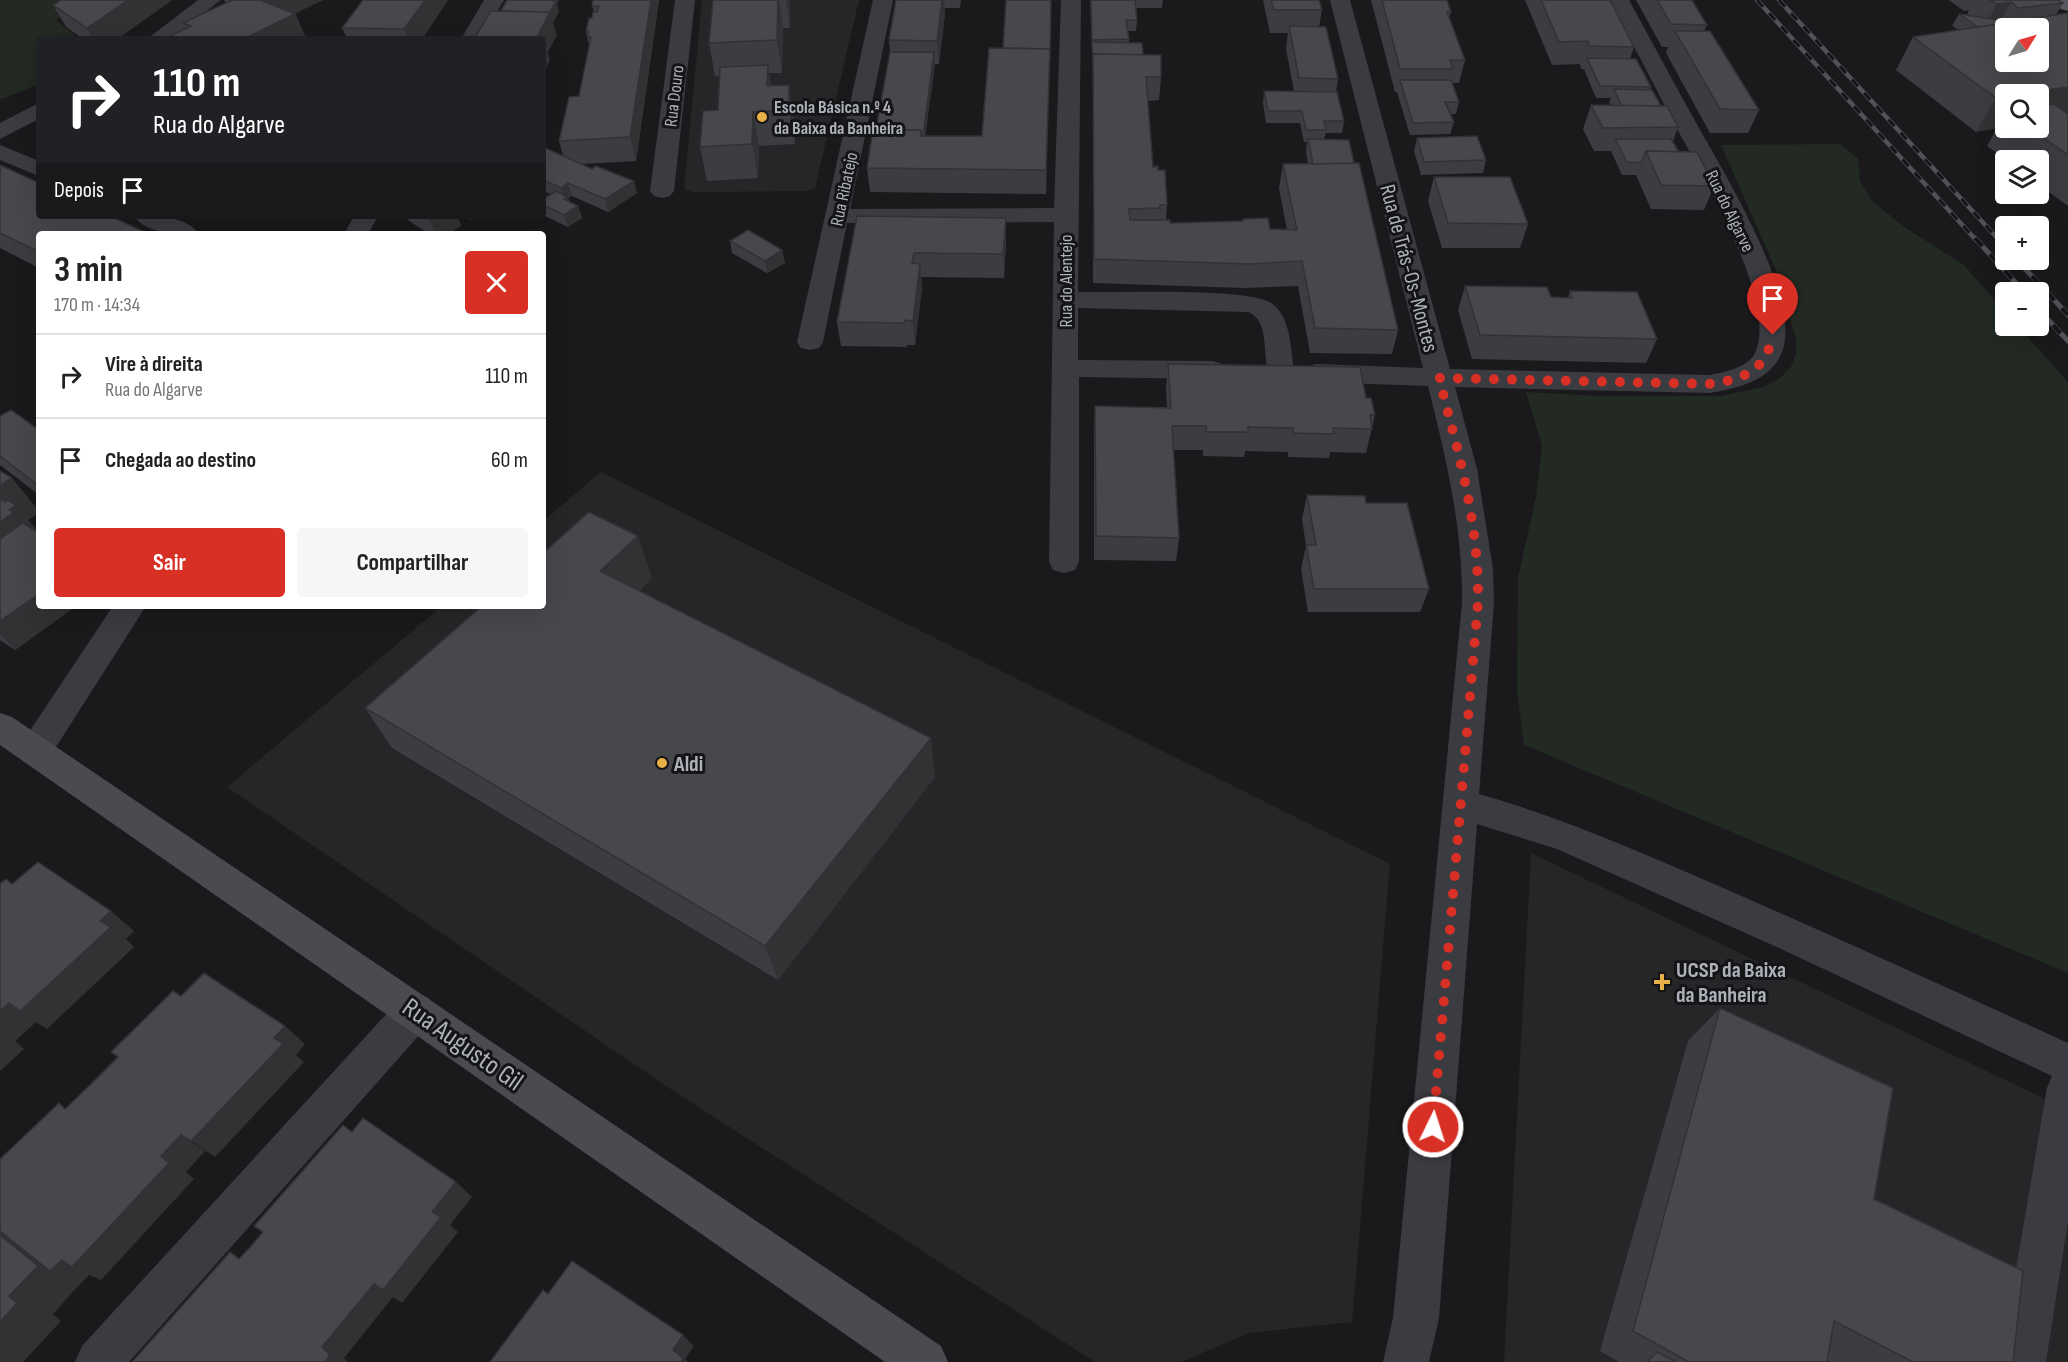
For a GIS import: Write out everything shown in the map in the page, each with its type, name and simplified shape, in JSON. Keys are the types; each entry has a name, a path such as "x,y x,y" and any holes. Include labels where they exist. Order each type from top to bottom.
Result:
{"main road":[{"path":"2061,0 2068,5"},
{"name":"Rua Augusto Gil","path":"0,727 925,1362"}],"street":[{"path":"160,36 211,0"},
{"path":"473,36 494,0"},
{"name":"Rua Douro","path":"662,191 685,0"},
{"name":"Rua Ribatejo","path":"810,342 883,0"},
{"name":"Rua do Alentejo","path":"1064,562 1066,215 1071,0"},
{"name":"Rua de Trás-Os-Montes","path":"1340,0 1463,469 1475,529 1479,567 1478,603 1416,1318 1406,1362"},
{"name":"Rua do Algarve","path":"1065,368 1709,384 1730,381 1748,374 1761,364 1769,351 1773,335 1766,297 1748,245 1619,0"},
{"path":"0,132 36,112"},
{"path":"0,152 36,168"},
{"path":"838,216 1066,215"},
{"path":"153,219 180,231"},
{"path":"1066,300 1243,302 1254,305 1262,308 1272,321 1258,371"},
{"path":"35,751 128,609"},
{"path":"1460,804 1531,824 1570,838 1792,936 2068,1063"},
{"path":"98,1362 415,1011"},
{"path":"2023,1362 2068,1088"}],"shaded area":[{"path":"0,0 79,0 56,20 75,36 36,36 36,85 0,98"},
{"name":"Escola Básica n.º 4 da Baixa da Banheira","path":"702,0 859,0 815,188 808,191 692,192 684,188"},
{"path":"1840,144 1858,159 1860,181 1872,201 1906,228 1964,265 1995,301 1995,336 2027,336 2068,382 2068,973 1524,745 1517,691 1518,578 1536,497 1542,446 1526,392 1600,396 1721,396 1764,387 1780,378 1791,367 1796,353 1796,339 1776,270 1721,145"},
{"path":"601,472 1390,864 1352,1322 1249,1333 1181,1362 1095,1362 672,1090 227,787 438,609 546,609 546,518"},
{"name":"UCSP da Baixa da Banheira","path":"1531,853 2068,1110 2068,1362 1504,1362"}],"building":[{"path":"61,0 128,0 87,28 53,5"},
{"path":"232,0 266,0 263,1 295,14 249,36 170,36 191,26 183,23"},
{"path":"363,0 425,0 404,29 342,28"},
{"path":"507,0 556,1 550,12 501,11"},
{"path":"593,0 651,0 630,137 559,141 569,97 579,96 591,37 588,37 589,32 586,32 589,18 592,18 593,12 597,12 599,6 592,6"},
{"path":"713,0 778,0 777,40 709,43"},
{"path":"896,0 942,0 937,41 889,40"},
{"path":"1006,0 1051,0 1050,59 1050,49 1003,48"},
{"path":"1091,0 1135,0 1137,20 1126,20 1129,39 1092,40"},
{"path":"1271,0 1319,0 1322,10 1274,10"},
{"path":"1382,0 1447,0 1451,12 1447,12 1465,60 1450,60 1453,69 1400,69"},
{"path":"1541,0 1610,0 1634,47 1589,46 1588,41 1559,42"},
{"path":"1657,0 1692,0 1707,25 1671,24"},
{"path":"1990,0 2058,0 2063,3 2018,8 2011,2 1997,4"},
{"path":"491,11 550,12 538,36 476,36"},
{"path":"2068,13 2068,87 2049,90 2049,84 1995,84 1995,97 1913,37 1995,24 1995,72 2049,72 2049,18 2036,18"},
{"path":"1959,14 1995,19 1995,24 1978,27"},
{"path":"1289,26 1326,27 1338,79 1299,78"},
{"path":"1675,31 1710,31 1759,110 1720,109"},
{"path":"1092,42 1142,43 1143,55 1093,54 1093,65"},
{"path":"989,48 1050,49 1046,170 867,168 873,129 921,130 921,136 982,136"},
{"path":"890,52 934,52 923,136 921,130 876,129"},
{"path":"1093,54 1161,55 1161,77 1146,77 1153,167 1158,166 1158,170 1165,170 1167,205 1160,205 1160,208 1129,209 1130,220 1170,220 1170,223 1268,218 1270,229 1297,230 1283,164 1359,163 1398,330 1315,328 1302,261 1249,264 1094,259"},
{"path":"1587,58 1636,59 1651,87 1600,86"},
{"path":"768,65 767,86 789,85 789,110 753,112 752,144 700,147 703,111 718,110 720,67"},
{"path":"1400,80 1451,80 1459,102 1445,102 1454,122 1413,123"},
{"path":"1614,89 1652,90 1661,106 1622,106"},
{"path":"1264,91 1337,92 1344,121 1324,121 1326,130 1306,130 1302,111 1268,111"},
{"path":"2054,104 2068,114 2068,155 2043,138 2049,138 2049,105"},
{"path":"1591,105 1667,106 1678,127 1603,128"},
{"path":"1477,136 1486,160 1424,162 1417,138"},
{"path":"1308,139 1349,140 1354,163 1313,164"},
{"path":"1615,139 1671,139 1679,152 1646,151 1641,163 1627,162"},
{"path":"546,148 592,169 596,166 634,181 605,199 568,183 561,188 546,181"},
{"path":"1646,151 1697,152 1714,186 1661,185"},
{"path":"0,165 36,182 36,219 116,219 142,231 36,231 36,251 0,233"},
{"path":"1434,177 1510,177 1528,224 1448,223"},
{"path":"556,191 568,197 564,199 578,206 564,215 546,206 546,197"},
{"path":"857,216 1006,218 1003,254 914,253 912,263 920,264 913,321 905,320 904,323 837,322"},
{"path":"748,230 782,250 765,261 730,241"},
{"path":"1465,286 1547,287 1551,297 1572,298 1570,291 1637,292 1657,339 1480,335"},
{"path":"1168,364 1360,367 1366,398 1371,398 1375,415 1370,415 1372,429 1333,428 1334,434 1293,433 1293,428 1248,427 1248,432 1206,432 1206,426 1172,426 1179,538 1096,536 1095,406 1171,408"},
{"path":"11,410 36,428 36,484 0,456 0,416"},
{"path":"0,471 12,478 0,485"},
{"path":"1307,495 1365,496 1366,503 1407,503 1429,589 1314,589 1306,545 1316,545"},
{"path":"0,499 16,505 9,510 14,513 0,522"},
{"name":"Aldi","path":"589,512 638,536 600,571 931,738 765,946 365,708 479,609 546,609 546,550"},
{"path":"23,523 36,531 36,596 0,621 0,539"},
{"path":"38,862 111,911 100,921 111,927 20,1011 9,1003 0,1011 0,884 6,879 12,884"},
{"path":"204,973 285,1026 274,1038 283,1044 191,1141 181,1135 161,1156 169,1163 72,1267 62,1260 50,1271 0,1231 0,1159 59,1103 65,1109 89,1086 118,1057 111,1052 173,991 181,996"},
{"path":"1720,1008 1893,1088 1874,1199 2023,1271 2013,1362 1913,1362 1834,1321 1827,1362 1689,1362 1633,1331"},
{"path":"363,1118 456,1182 432,1212 441,1217 383,1290 374,1284 322,1347 330,1355 325,1362 132,1362 230,1252 239,1259 252,1245 263,1232 254,1226 343,1125 352,1132"},
{"path":"0,1235 38,1266 9,1296 17,1303 0,1322"},
{"path":"572,1261 683,1335 673,1350 683,1358 681,1362 490,1362 543,1290 548,1294"},
{"path":"1657,1352 1676,1362 1647,1362"}],"railway":[{"path":"1757,0 1976,240"},
{"path":"1779,0 1995,236"},
{"path":"1975,238 2015,282"},
{"path":"2026,270 2068,315"},
{"path":"2049,321 2068,341"}],"place":[{"name":"Escola Básica n.º 4 da Baixa da Banheira","path":"762,117"},
{"name":"Aldi","path":"662,763"},
{"name":"UCSP da Baixa da Banheira","path":"1662,982"}],"route":[{"path":"1433,1127 1478,603 1479,567 1475,529 1463,469 1439,378 1709,384 1730,381 1748,374 1761,364 1769,351 1773,335"}]}
